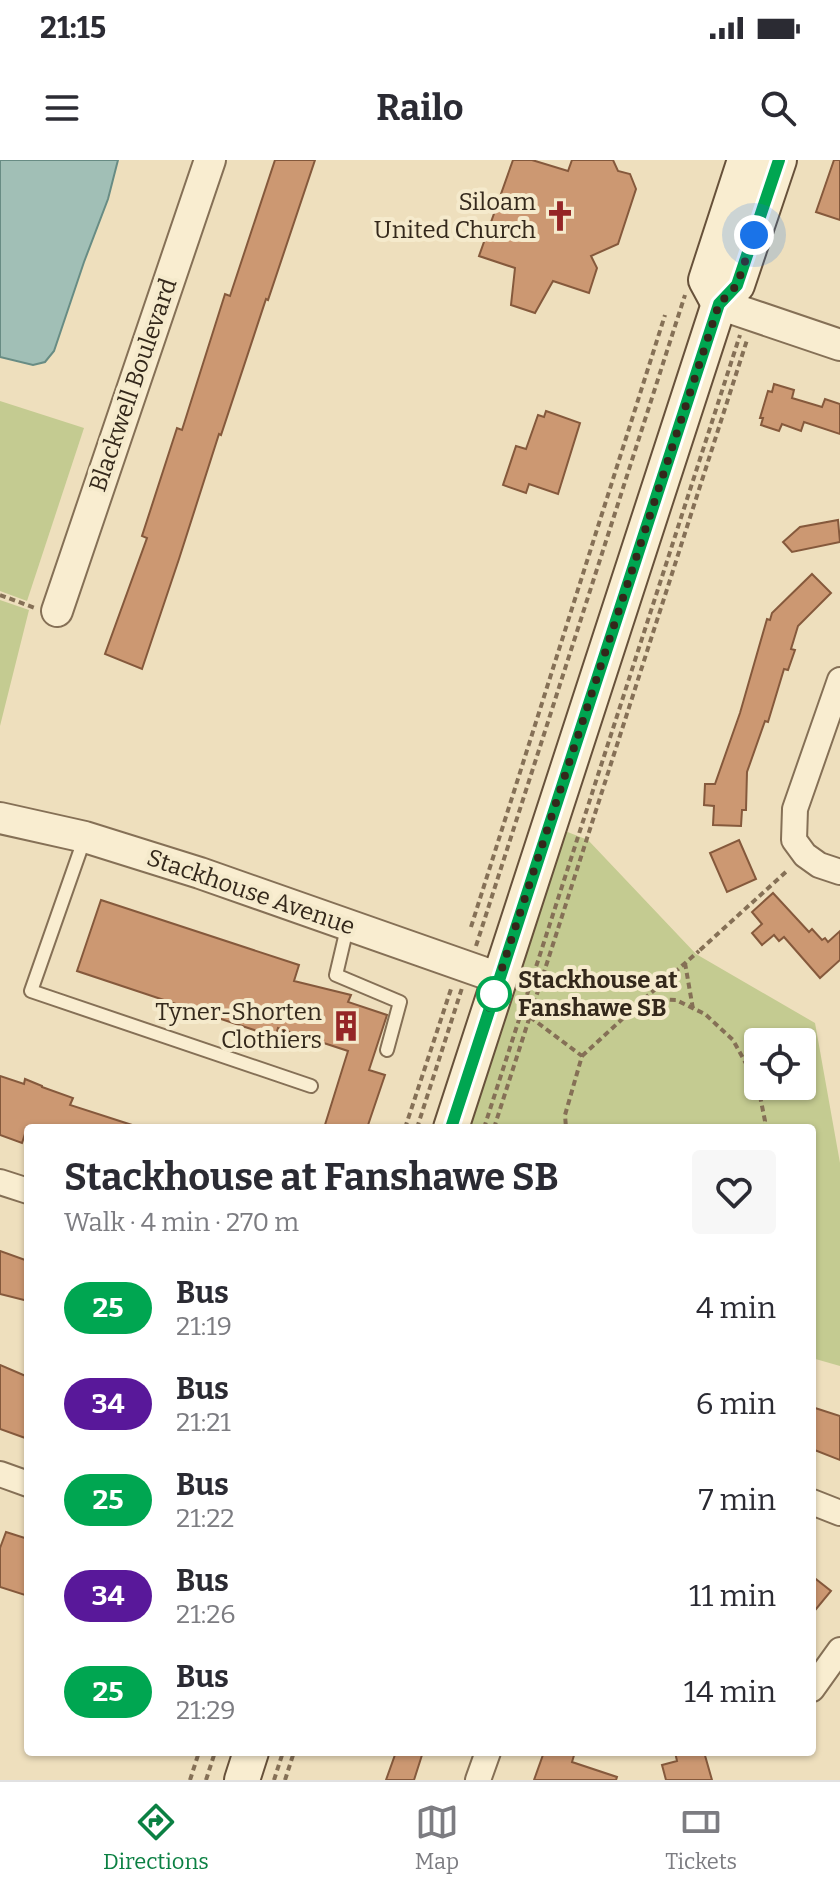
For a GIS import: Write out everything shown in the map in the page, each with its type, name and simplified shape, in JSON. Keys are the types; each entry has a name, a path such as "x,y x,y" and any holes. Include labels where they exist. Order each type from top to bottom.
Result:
{"main road":[{"path":"738,319 706,280 745,160"},
{"path":"452,1124 474,975 738,319 737,285 779,160"},
{"path":"242,1780 250,1756"}],"street":[{"name":"Blackwell Boulevard","path":"47,610 210,160"},
{"path":"738,319 840,345"},
{"path":"840,680 795,809 794,840 805,855 819,865 840,872"},
{"name":"Stackhouse Avenue","path":"0,818 85,837 200,873 348,924 474,975"},
{"path":"0,1182 24,1190"},
{"path":"0,1474 24,1483"},
{"path":"816,1504 840,1513"},
{"path":"816,1683 840,1650"},
{"path":"478,1780 487,1756"}],"lane":[{"path":"85,837 31,991 311,1086"},
{"path":"348,924 336,975 400,1002 387,1050"}],"path":[{"path":"418,1124 474,975 685,295"},
{"path":"471,927 665,315"},
{"path":"495,1124 738,319"},
{"path":"485,1124 738,319"},
{"path":"0,595 47,610"},
{"path":"566,1124 565,1115 582,1056 805,855"},
{"path":"685,963 693,1009"},
{"path":"407,1124 474,975"},
{"path":"644,999 676,1000 705,1014 733,1040 744,1060"},
{"path":"530,1017 582,1056"},
{"path":"761,1100 764,1124"},
{"path":"190,1780 198,1756"},
{"path":"206,1780 214,1756"},
{"path":"274,1780 282,1756"},
{"path":"285,1780 293,1756"}],"green space":[{"path":"0,401 84,428 27,601 0,591"},
{"path":"0,600 29,610 0,726"},
{"path":"565,831 588,840 696,954 815,1023 816,1028 744,1028 744,1100 816,1100 816,1029 840,1163 840,1366 816,1359 816,1124 470,1124"}],"water":[{"path":"0,160 118,160 108,199 54,351 45,362 33,365 0,357"}],"building":[{"path":"275,160 315,160 219,434 142,669 105,654 147,538 142,536 177,428 182,430 225,294 230,296"},
{"name":"Siloam United Church","path":"513,160 532,160 568,171 572,160 613,160 618,171 630,174 636,189 618,244 591,256 597,268 589,293 553,281 535,313 511,305 515,268 479,256"},
{"path":"834,160 840,160 840,220 816,212"},
{"path":"774,384 794,390 792,398 822,407 825,399 840,404 840,434 804,422 801,431 782,424 779,431 761,425 768,391 772,392"},
{"path":"546,411 580,423 558,494 529,484 526,493 503,485 516,446 526,449 538,415 544,417"},
{"path":"838,520 840,542 792,552 783,542 800,527"},
{"path":"812,574 831,593 798,626 791,649 795,650 788,670 784,669 768,722 765,721 747,772 746,810 742,810 741,826 713,825 714,806 704,805 705,784 715,784 740,713 767,619 770,620 772,613"},
{"path":"739,840 756,879 727,892 710,853"},
{"path":"773,893 809,932 812,929 822,940 825,938 828,942 840,931 840,960 820,978 784,937 779,941 774,935 762,945 752,933 762,924 752,912"},
{"path":"101,900 299,965 294,981 351,995 348,1002 387,1015 369,1070 385,1075 368,1124 325,1124 348,1051 278,1028 275,1037 77,971"},
{"path":"0,1076 24,1084 25,1079 73,1098 70,1105 129,1124 24,1124 22,1143 0,1135"},
{"path":"0,1251 24,1260 24,1300 0,1294"},
{"path":"0,1365 24,1375 24,1438 0,1429"},
{"path":"816,1408 840,1416 840,1460 816,1451"},
{"path":"6,1532 24,1538 24,1595 0,1587 0,1548"},
{"path":"816,1579 831,1591 816,1609"},
{"path":"395,1756 422,1756 414,1780 386,1780"},
{"path":"543,1756 574,1756 572,1762 617,1777 616,1780 534,1780"},
{"path":"676,1756 705,1756 712,1780 666,1780 662,1765 677,1761"}],"bus line":[{"name":"25","path":"452,1124 719,304 737,285 779,160"}],"place":[{"name":"Siloam United Church","path":"560,216"},
{"name":"Stackhouse at Fanshawe SB","path":"494,994"},
{"name":"Tyner-Shorten Clothiers","path":"346,1026"}],"route":[{"path":"494,994 489,1008 719,304 737,285 754,235"}]}
